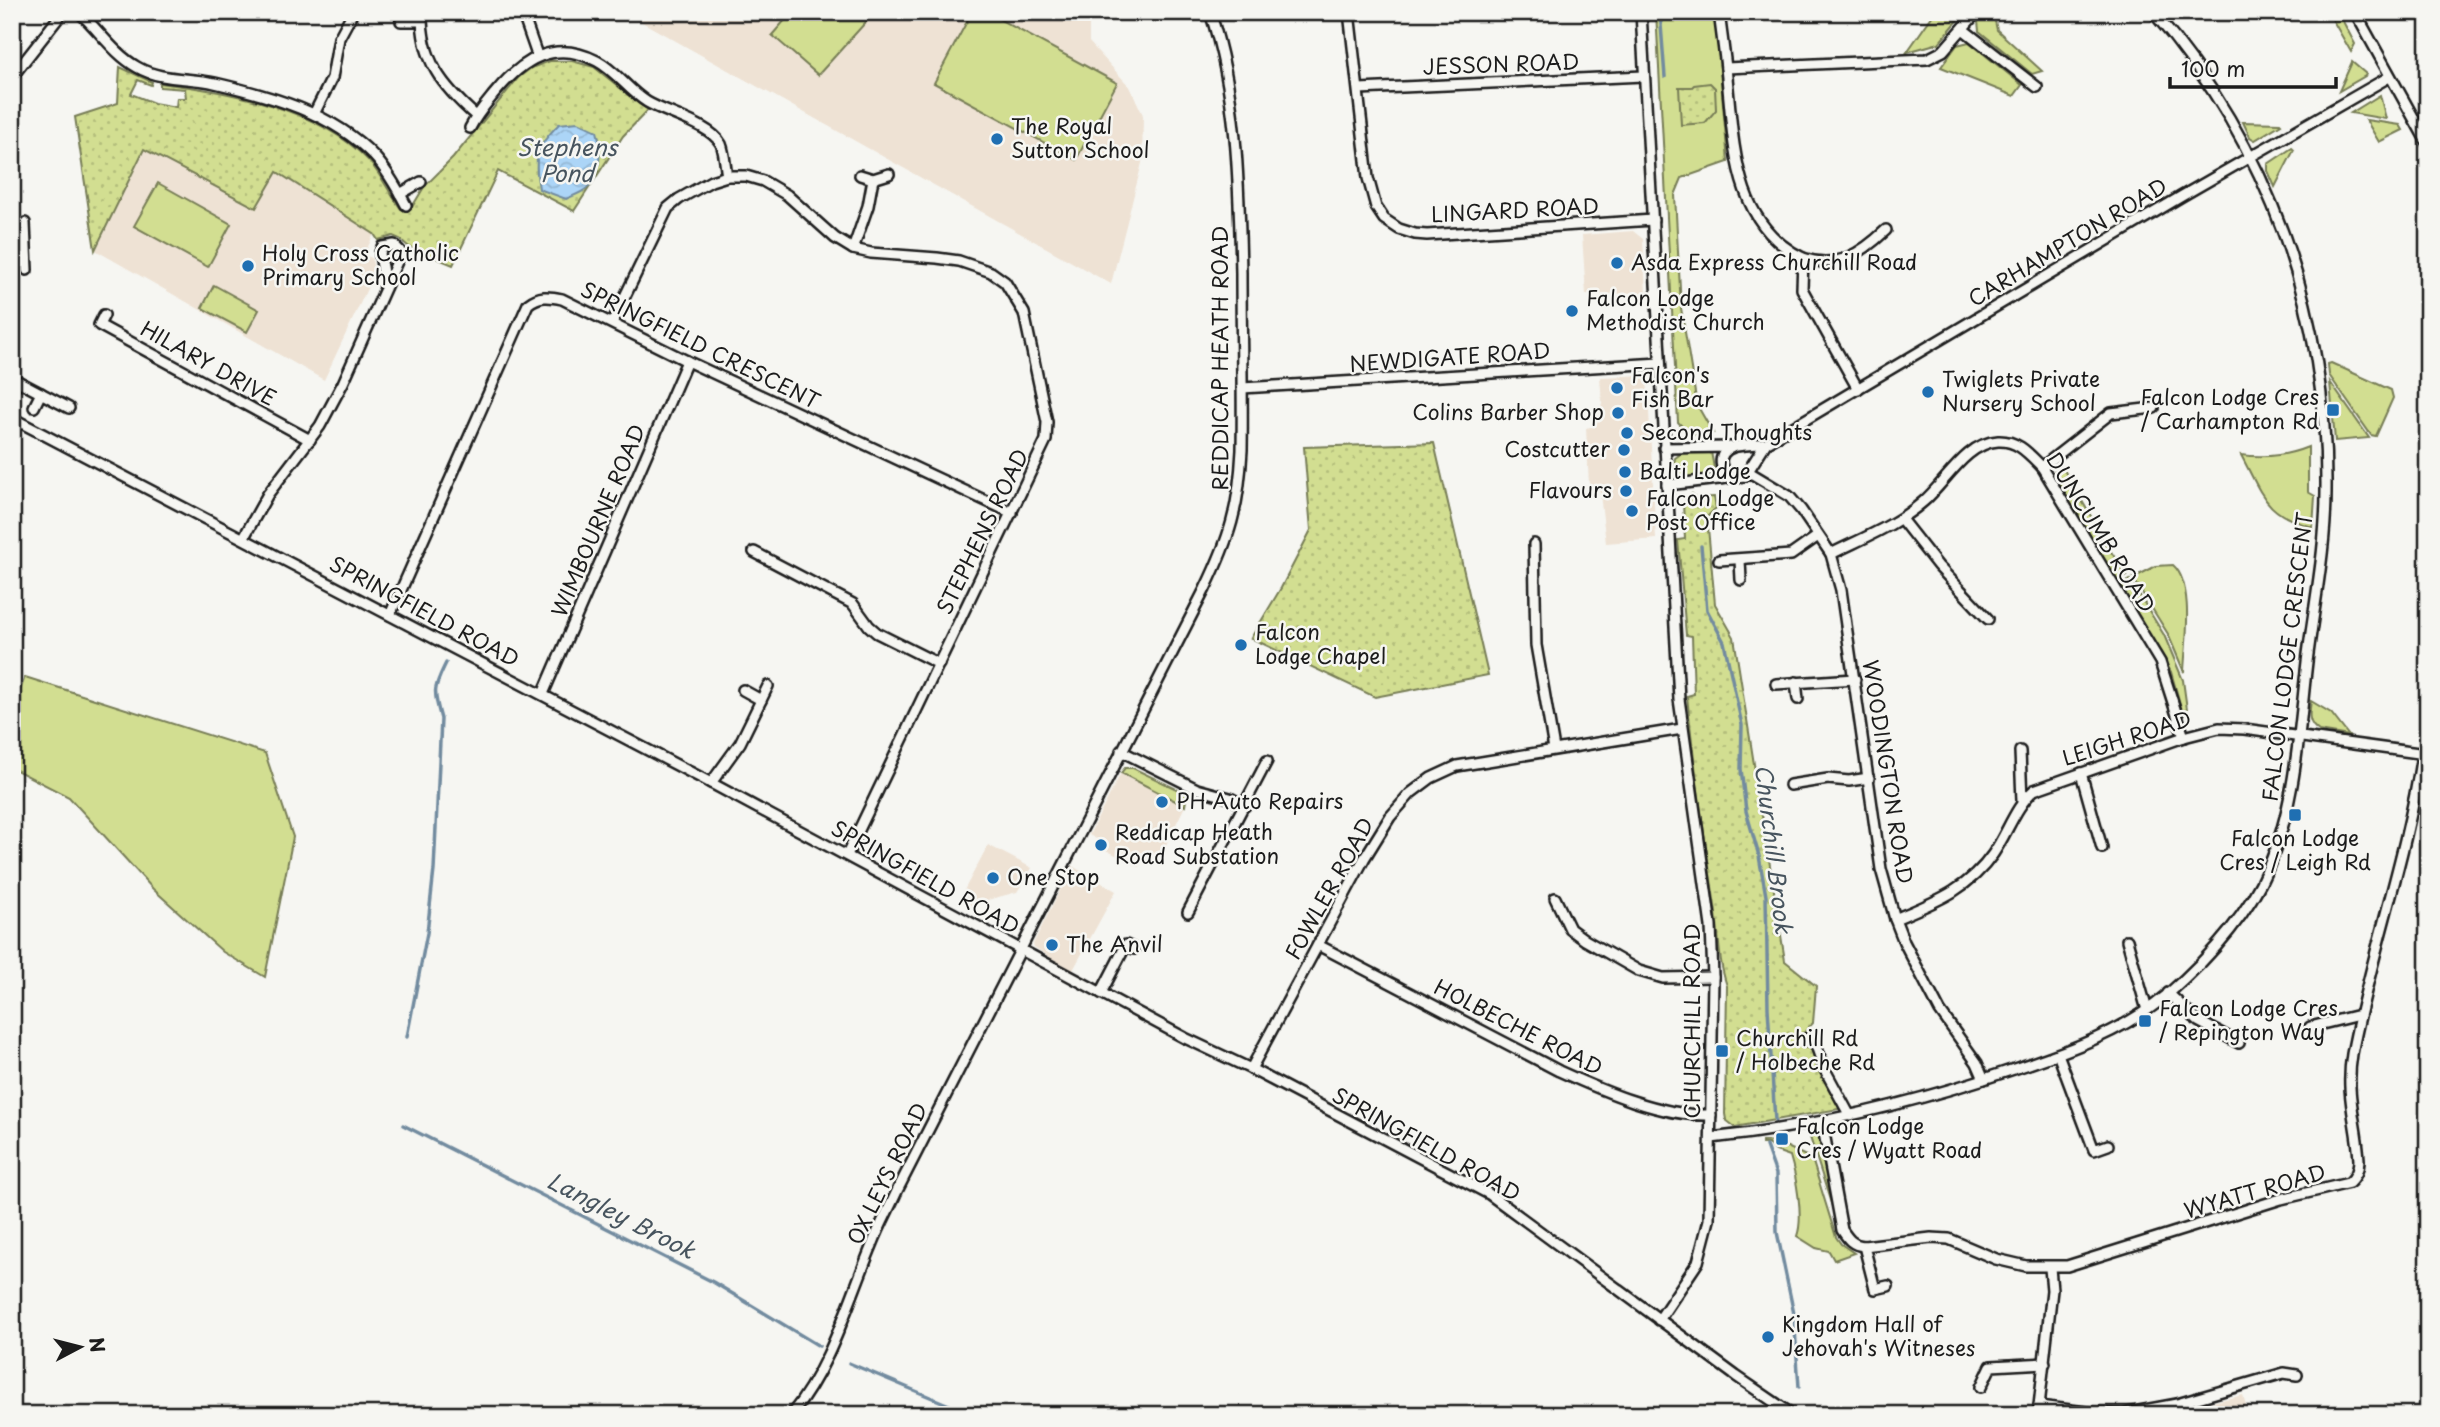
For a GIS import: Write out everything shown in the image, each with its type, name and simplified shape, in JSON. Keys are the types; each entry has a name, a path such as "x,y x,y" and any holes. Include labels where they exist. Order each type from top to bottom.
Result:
{"street":[{"path":"12,77 63,12"},
{"path":"79,12 117,52 138,68 168,77 214,83 276,100 314,114 350,136 373,155 406,205"},
{"path":"314,114 332,78 340,38 352,12"},
{"path":"522,12 537,55"},
{"name":"REDDICAP HEATH ROAD","path":"1020,949 1205,589 1229,535 1240,490 1240,205 1227,69 1210,12"},
{"name":"LINGARD ROAD","path":"1349,12 1371,193 1376,208 1384,219 1399,229 1415,234 1653,220"},
{"path":"1641,12 1660,363"},
{"path":"1719,12 1736,163 1745,195 1755,214 1788,251 1814,262 1846,260 1868,247 1886,230"},
{"path":"1727,68 1927,59 1943,51 1977,12"},
{"name":"FALCON LODGE CRESCENT","path":"1711,1138 1822,1122 1916,1101 2058,1054 2100,1037 2147,1010 2209,953 2236,923 2269,866 2289,799 2324,531 2325,444 2316,356 2307,305 2293,255 2250,156 2198,69 2153,12"},
{"path":"2355,12 2389,77 2426,138"},
{"path":"401,21 422,16 425,42 436,73 449,91 476,116"},
{"path":"1964,30 2037,87"},
{"path":"470,128 476,116 506,79 526,61 537,55 561,52 600,62 647,102 712,133 720,142 727,176 699,188 668,208 612,323"},
{"name":"JESSON ROAD","path":"1359,89 1644,76"},
{"name":"CARHAMPTON ROAD","path":"1664,448 1736,447 1766,443 2250,156 2389,77"},
{"path":"860,175 873,179 888,174"},
{"name":"STEPHENS ROAD","path":"727,176 746,176 762,181 787,195 835,239 853,249 959,261 991,272 1005,282 1024,313 1046,422 1046,440 847,855"},
{"path":"853,249 868,206 873,179"},
{"path":"400,194 421,182"},
{"path":"25,223 27,270"},
{"path":"12,239 25,237"},
{"path":"1803,258 1802,289 1858,389"},
{"path":"244,537 268,494 310,440 343,383 385,287"},
{"name":"SPRINGFIELD CRESCENT","path":"390,615 528,304 534,299 550,296 562,299 687,361 1012,513"},
{"name":"HILARY DRIVE","path":"104,314 99,325 310,440"},
{"name":"WIMBOURNE ROAD","path":"543,694 687,361"},
{"name":"NEWDIGATE ROAD","path":"1242,388 1660,363"},
{"name":"CHURCHILL ROAD","path":"1659,1320 1698,1262 1709,1220 1713,977 1712,926 1682,729 1660,363"},
{"path":"12,378 69,408"},
{"path":"34,407 41,393"},
{"path":"2042,467 2111,413 2154,408"},
{"name":"SPRINGFIELD ROAD","path":"12,418 543,694 1101,993 1489,1194 1793,1415"},
{"name":"DUNCUMB ROAD","path":"1831,554 1901,519 1943,484 1968,454 1996,441 2010,442 2023,448 2042,467 2160,662 2184,737"},
{"name":"CARHAMPTON ROAD","path":"1751,468 1766,443"},
{"path":"1719,560 1791,555 1818,536 1789,496 1751,468 1750,454 1736,447 1722,455 1721,466 1726,475 1737,478"},
{"path":"1667,485 1737,478 1751,468"},
{"path":"1901,519 1938,566 1988,619"},
{"name":"WOODINGTON ROAD","path":"1818,536 1831,554 1841,590 1881,869 1895,919 1940,1011 1977,1063 1984,1079"},
{"path":"1534,544 1536,645 1554,749"},
{"path":"766,558 772,549"},
{"path":"754,552 853,604 877,633 939,664"},
{"path":"1741,560 1741,580"},
{"path":"1776,684 1855,679"},
{"path":"1796,682 1798,699"},
{"path":"712,783 740,743 768,686"},
{"path":"743,690 761,700"},
{"name":"LEIGH ROAD","path":"2022,801 2034,790 2081,773 2184,737 2224,728 2425,754"},
{"name":"FOWLER ROAD","path":"1251,1069 1364,859 1390,817 1411,793 1432,778 1457,766 1682,729"},
{"path":"1121,751 1197,789 1230,798 1245,806"},
{"path":"1895,919 1959,890 1978,873 1993,853 2022,801 2020,751"},
{"name":"WYATT ROAD","path":"1864,1246 1931,1238 1949,1239 1996,1259 2026,1266 2067,1266 2281,1199 2345,1185 2354,1179 2359,1161 2350,1110 2349,1072 2359,1015 2393,892 2425,754"},
{"path":"1188,912 1268,761"},
{"path":"2081,773 2102,848"},
{"path":"1790,785 1828,779 1849,781 1868,778"},
{"path":"1555,898 1570,929 1639,971 1663,978 1713,977"},
{"path":"2127,940 2147,1010"},
{"path":"1101,993 1126,945 1134,949"},
{"name":"HOLBECHE ROAD","path":"1318,946 1593,1087 1660,1108 1688,1114 1711,1115"},
{"name":"OX LEYS ROAD","path":"791,1415 804,1399 830,1352 873,1242 1020,949"},
{"path":"2168,993 2198,1021 2239,1043"},
{"path":"2310,1027 2359,1015"},
{"path":"1803,1040 1813,1037 1824,1068 1850,1116"},
{"path":"2058,1054 2094,1150 2108,1145"},
{"path":"1822,1122 1842,1230 1850,1242 1864,1246 1875,1289 1888,1286"},
{"path":"2050,1268 2052,1290 2038,1410 2123,1414 2177,1404 2284,1373 2297,1375"},
{"path":"1981,1387 1991,1366 2045,1363"}],"shaded area":[{"name":"The Royal Sutton School","path":"624,12 1085,12 1089,25 1089,42 1130,87 1143,115 1142,163 1111,284"},
{"name":"Holy Cross Catholic Primary School","path":"144,148 255,208 276,172 374,234 364,255 372,258 374,274 324,380 95,250"},
{"path":"1633,231 1643,239 1646,293 1586,295 1582,235"},
{"path":"1647,375 1656,539 1606,543 1599,486 1589,485 1586,428 1595,426 1602,403 1600,377"},
{"path":"1121,773 1185,806 1159,859 1147,853 1139,867 1102,848 1104,843 1089,835"},
{"path":"988,845 1032,868 1017,892 980,902 974,908 959,900"},
{"path":"1072,866 1116,891 1073,970 1033,944"},
{"path":"2243,1395 2249,1415 2156,1415"}],"green space":[{"path":"792,12 875,12 818,75 772,35"},
{"path":"972,12 986,12 1117,83 1076,160 934,83"},
{"path":"1656,12 1715,12 1728,162 1682,178 1675,195 1681,308 1697,405 1713,433 1690,435 1678,422"},
{"path":"1935,12 1965,12 1939,43 1907,52"},
{"path":"1986,12 1993,12 1997,30 2042,71 2032,74 1979,31 1978,21"},
{"path":"2328,12 2338,12 2355,44 2351,52"},
{"path":"1969,42 2022,85 2014,96 1941,67 1957,45"},
{"path":"550,61 572,61 594,67 648,110 623,136 574,211 498,171 453,265 409,247 393,236 378,240 374,234 277,172 256,208 144,149 95,250 75,117 118,103 120,67 152,82 151,85 138,80 131,94 154,103 176,107 177,98 186,98 185,89 160,87 160,83 186,86 271,105 324,127 368,160 401,209 412,207 424,187 453,158 518,78 531,68"},
{"path":"2352,62 2366,74 2339,91"},
{"path":"1710,83 1715,88 1716,110 1705,123 1681,125 1679,87"},
{"path":"2380,95 2386,119 2351,113"},
{"path":"2366,120 2400,125 2403,130 2379,142"},
{"path":"2243,122 2281,124 2255,140 2250,137"},
{"path":"2292,148 2294,150 2275,187 2268,164"},
{"path":"158,183 231,224 208,267 134,226"},
{"path":"214,285 259,310 247,332 202,308"},
{"path":"2328,364 2391,390 2393,398 2376,436 2371,435 2329,375"},
{"path":"2330,382 2369,438 2335,441"},
{"path":"1434,443 1488,675 1375,697 1251,638 1311,530 1304,447"},
{"path":"2308,447 2308,492 2315,496 2313,527 2285,516 2267,502 2241,455 2275,456"},
{"path":"1711,452 1715,473 1713,476 1684,478 1677,475 1673,469 1675,458 1682,453"},
{"path":"2055,470 2064,470 2103,537 2093,543 2053,475"},
{"path":"1692,494 1696,498 1714,497 1716,508 1707,517 1715,604 1734,637 1785,961 1816,986 1813,1023 1799,1038 1801,1047 1812,1048 1823,1076 1840,1105 1839,1109 1735,1127 1726,1120 1725,1114 1727,986 1720,956 1687,696 1694,694 1692,636 1686,635 1678,540 1685,539 1683,504"},
{"path":"2106,544 2127,576 2116,581 2096,550"},
{"path":"2173,565 2180,574 2186,600 2184,672 2168,634 2133,578 2156,566"},
{"path":"2130,580 2164,635 2183,680 2187,709 2182,711 2171,672 2120,586"},
{"path":"25,677 265,753 293,837 265,977 223,952 153,889 69,797 12,768 12,711"},
{"path":"2311,701 2331,713 2349,736 2315,728 2310,718"},
{"path":"1125,768 1133,768 1187,794 1185,806 1121,773"},
{"path":"1815,1133 1822,1140 1835,1216 1809,1134"},
{"path":"1775,1141 1812,1159 1836,1237 1854,1253 1834,1260 1829,1251 1816,1248 1797,1236 1797,1185 1790,1156 1776,1151 1768,1144 1762,1144"}],"water":[{"name":"Stephens Pond","path":"578,122 597,131 599,161 595,176 587,188 566,199 539,189 538,153 559,124"}],"waterway":[{"name":"Churchill Brook","path":"1660,12 1665,77"},
{"name":"Churchill Brook","path":"1701,546 1707,610 1724,642 1742,725 1741,769 1746,811 1759,856 1766,896 1768,1008 1775,1121"},
{"path":"407,1037 427,933 434,870 441,719 436,690 446,663"},
{"name":"Langley Brook","path":"403,1125 713,1282 819,1346"},
{"name":"Churchill Brook","path":"1766,1146 1776,1174 1777,1232 1794,1314 1799,1387"},
{"name":"Langley Brook","path":"849,1363 973,1415"}],"place":[{"name":"The Royal Sutton School","path":"997,139"},
{"name":"Asda Express Churchill Road","path":"1617,263"},
{"name":"Holy Cross Catholic Primary School","path":"248,266"},
{"name":"Falcon Lodge Methodist Church","path":"1572,311"},
{"name":"Falcon's Fish Bar","path":"1617,388"},
{"name":"Twiglets Private Nursery School","path":"1928,392"},
{"name":"Falcon Lodge Cres / Carhampton Rd","path":"2333,410"},
{"name":"Colins Barber Shop","path":"1618,413"},
{"name":"Second Thoughts","path":"1627,433"},
{"name":"Costcutter","path":"1624,450"},
{"name":"Balti Lodge","path":"1625,472"},
{"name":"Flavours","path":"1626,491"},
{"name":"Falcon Lodge Post Office","path":"1632,511"},
{"name":"Falcon Lodge Chapel","path":"1241,645"},
{"name":"PH Auto Repairs","path":"1162,802"},
{"name":"Falcon Lodge Cres / Leigh Rd","path":"2295,815"},
{"name":"Reddicap Heath Road Substation","path":"1101,845"},
{"name":"One Stop","path":"993,878"},
{"name":"The Anvil","path":"1052,945"},
{"name":"Falcon Lodge Cres / Repington Way","path":"2145,1021"},
{"name":"Churchill Rd / Holbeche Rd","path":"1722,1051"},
{"name":"Falcon Lodge Cres / Wyatt Road","path":"1782,1139"},
{"name":"Kingdom Hall of Jehovah's Witneses","path":"1768,1337"}]}
